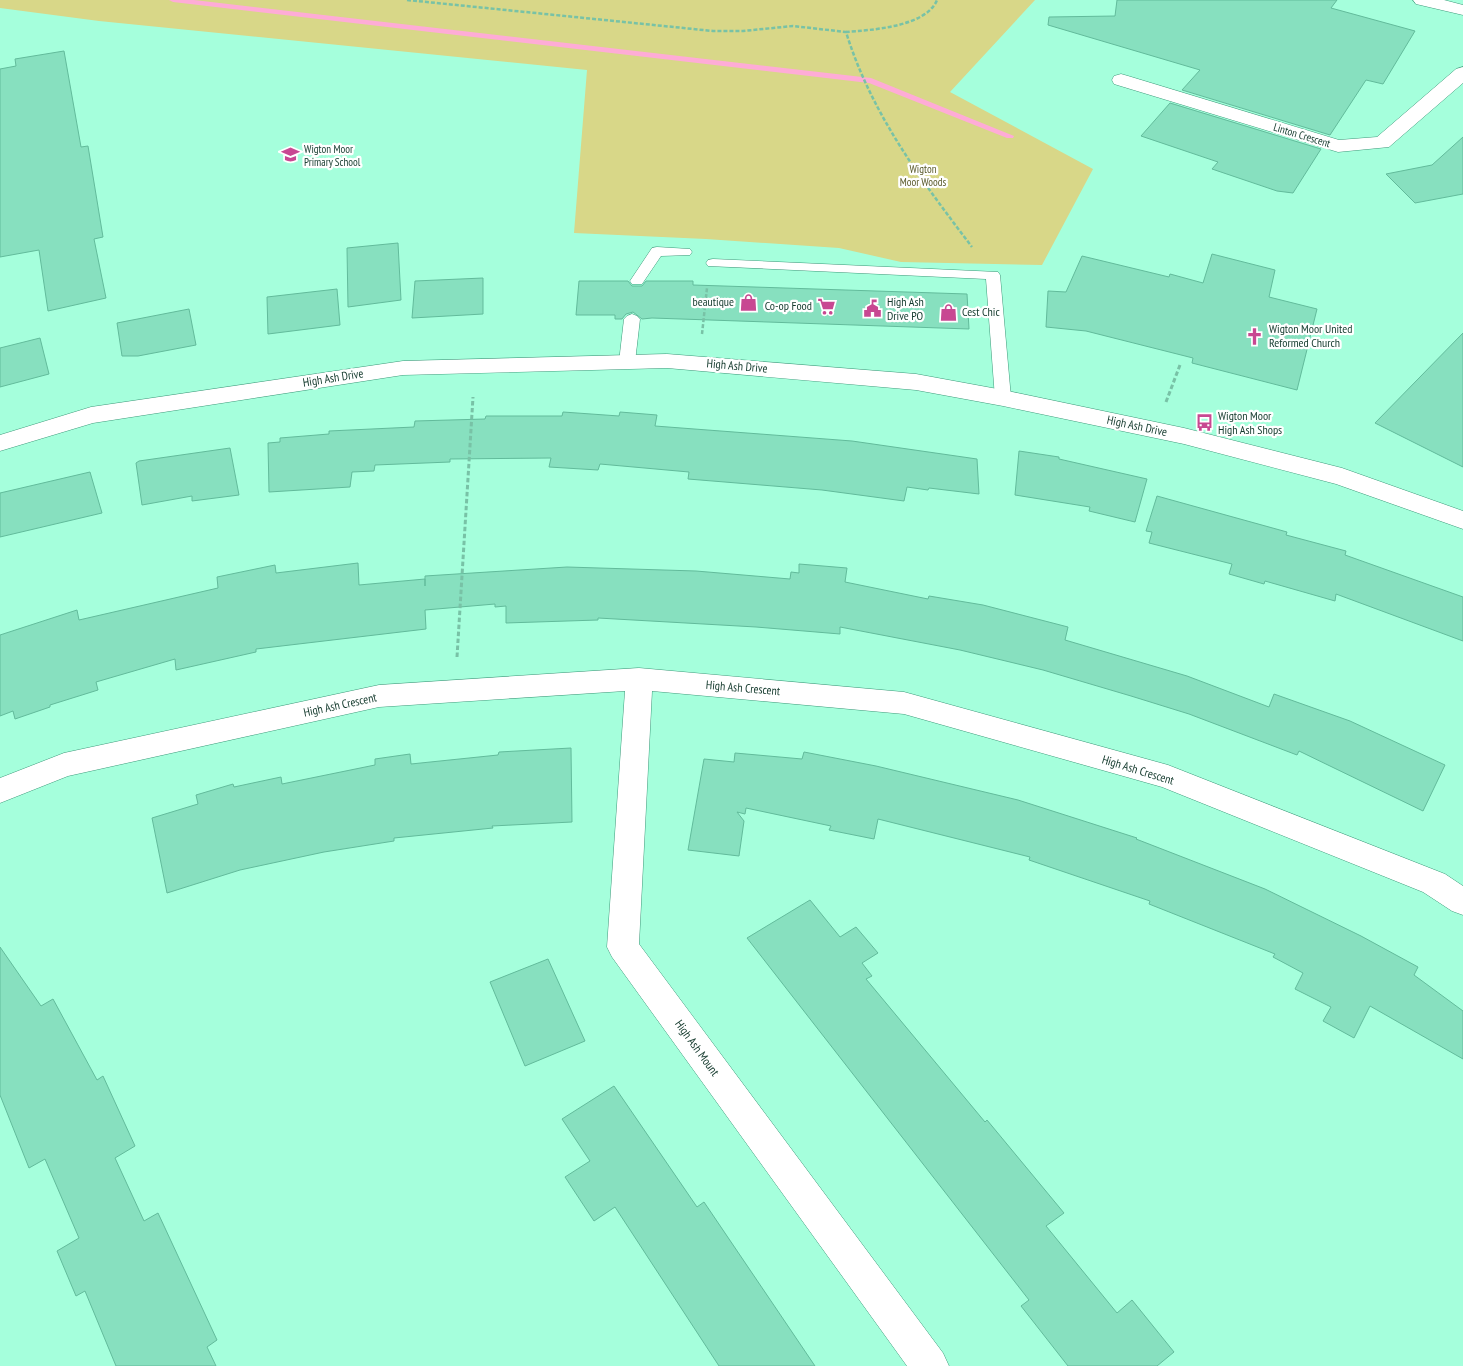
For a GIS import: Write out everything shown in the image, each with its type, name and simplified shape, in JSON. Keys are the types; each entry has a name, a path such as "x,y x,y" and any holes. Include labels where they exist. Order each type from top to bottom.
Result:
{"street":[{"path":"1422,0 1463,10"},
{"name":"Linton Crescent","path":"1120,80 1338,146 1382,144 1463,72"},
{"name":"High Ash Drive","path":"0,443 91,415 403,368 668,361 916,382 1003,398 1156,430 1342,477 1463,520"},
{"name":"High Ash Crescent","path":"0,791 64,765 379,696 639,679 904,703 1168,777 1434,883 1463,902"},
{"name":"High Ash Mount","path":"639,679 624,948 930,1366"}],"lane":[{"path":"636,281 657,251 685,252"},
{"path":"713,263 993,275 1003,398"},
{"path":"627,362 632,319"}],"path":[{"path":"407,0 713,31 743,31 794,26 846,32 879,29 907,23 934,7 937,0"},
{"path":"428,2 432,0"},
{"path":"846,32 850,47 868,89 915,171 993,275"},
{"path":"699,363 708,283 713,263"},
{"path":"1156,430 1180,365"},
{"path":"455,691 475,366"}],"green space":[{"name":"Wigton Moor Woods","path":"0,0 1035,0 950,92 1093,169 1042,265 901,262 839,248 574,233 587,70 99,21 0,8"}],"building":[{"path":"1117,0 1337,0 1331,8 1415,31 1383,84 1366,80 1330,135 1182,90 1200,70 1048,25 1049,17 1115,16"},
{"path":"64,51 81,147 88,146 103,237 94,239 106,298 48,311 39,250 0,257 0,69 16,66 15,59"},
{"path":"1170,103 1321,149 1293,193 1277,191 1212,169 1218,162 1141,136"},
{"path":"1463,137 1463,194 1415,203 1386,174 1432,165"},
{"path":"398,243 401,300 348,307 347,248"},
{"path":"1212,254 1275,270 1269,297 1317,309 1297,390 1192,363 1193,358 1086,331 1046,327 1048,291 1066,292 1082,256 1169,277 1170,274 1203,283"},
{"path":"483,278 483,314 412,318 415,281"},
{"path":"579,281 628,281 632,286 642,286 646,281 693,281 693,285 967,294 969,329 642,319 633,312 626,314 622,319 615,319 615,315 576,315"},
{"path":"337,289 340,325 268,334 267,297"},
{"path":"189,309 196,345 138,356 122,356 117,323"},
{"path":"1463,333 1463,467 1375,423"},
{"path":"40,338 49,374 0,387 0,348"},
{"path":"563,412 619,416 620,412 657,415 655,426 852,441 977,459 979,494 907,487 904,501 822,490 688,479 689,472 600,464 598,470 549,467 551,458 450,459 450,462 375,465 374,471 352,472 350,487 269,492 268,443 280,442 280,438 329,434 329,431 414,427 415,421 485,419 486,416 562,416"},
{"path":"230,448 239,495 192,501 192,496 142,505 136,463 139,461"},
{"path":"1019,451 1059,457 1059,459 1147,479 1135,522 1089,511 1090,507 1015,495"},
{"path":"90,472 102,513 0,537 0,493"},
{"path":"1157,496 1287,532 1286,535 1346,551 1345,555 1463,597 1463,641 1336,594 1335,601 1265,581 1264,584 1229,574 1232,564 1149,543 1152,532 1146,531"},
{"path":"358,563 359,585 425,579 425,576 567,567 696,571 790,579 791,572 799,573 799,564 847,568 845,582 928,599 929,596 983,605 1068,627 1065,640 1187,676 1269,707 1274,694 1350,721 1445,765 1423,811 1299,751 1297,755 1189,714 1131,696 1043,670 960,650 840,627 840,634 598,618 598,620 506,623 506,606 495,607 495,604 425,610 426,629 256,649 256,652 176,670 175,659 96,682 98,690 50,705 50,707 15,719 13,711 0,716 0,635 77,610 79,620 218,588 217,577 275,565 276,573"},
{"path":"571,748 572,822 492,826 493,828 394,838 394,841 324,852 240,870 167,893 152,818 198,804 196,795 233,784 234,787 281,777 282,784 375,765 375,759 410,754 411,764 498,755 499,752"},
{"path":"804,752 876,766 1018,800 1137,838 1265,889 1361,936 1418,967 1414,975 1463,1011 1463,1059 1370,1006 1354,1038 1323,1021 1331,1007 1295,989 1303,973 1273,957 1275,954 1149,904 1150,901 1029,860 1030,857 878,819 874,839 829,830 831,826 746,808 745,814 737,812 744,821 739,856 688,850 704,759 734,762 735,753 802,759"},
{"path":"810,900 840,937 856,927 878,953 862,963 872,976 866,979 985,1122 987,1120 1064,1213 1046,1226 1117,1313 1132,1300 1174,1352 1157,1366 1068,1366 1021,1306 1029,1300 747,938"},
{"path":"0,947 41,1006 53,999 97,1080 103,1076 135,1146 115,1158 144,1221 158,1213 217,1340 207,1347 216,1366 116,1366 85,1291 76,1296 57,1251 79,1238 45,1159 29,1168 0,1095"},
{"path":"548,959 585,1041 525,1066 490,982"},
{"path":"614,1086 697,1207 704,1202 815,1366 719,1366 615,1207 594,1221 565,1177 590,1161 562,1119"}],"waterway":[{"path":"173,0 871,81 1010,136"}],"place":[{"name":"Wigton Moor Primary School","path":"290,155"},
{"name":"beautique","path":"748,302"},
{"name":"Co-op Food","path":"826,306"},
{"name":"High Ash Drive PO","path":"873,309"},
{"name":"Cest Chic","path":"948,312"},
{"name":"Wigton Moor United Reformed Church","path":"1255,336"},
{"name":"Wigton Moor High Ash Shops","path":"1204,423"}]}
